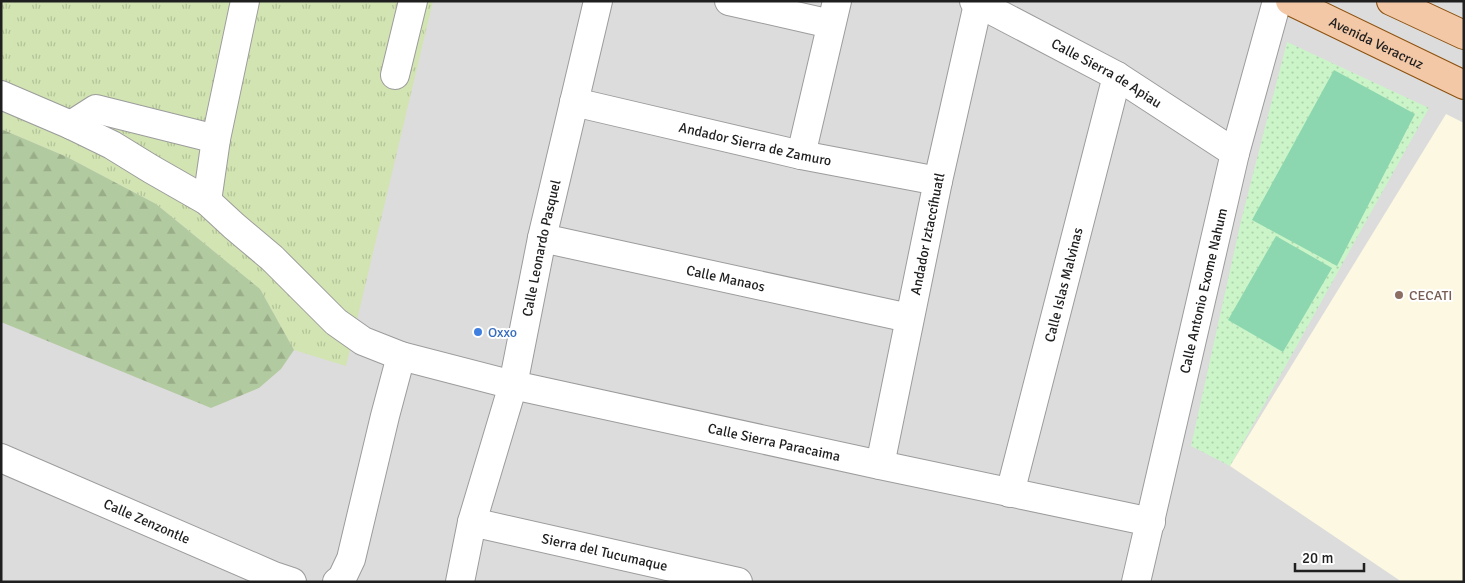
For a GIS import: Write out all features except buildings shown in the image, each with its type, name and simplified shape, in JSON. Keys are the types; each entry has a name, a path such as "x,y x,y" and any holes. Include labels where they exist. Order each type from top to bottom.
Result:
{"main road":[{"name":"Avenida Veracruz","path":"1290,1 1464,84"},
{"path":"1391,1 1464,35"}],"street":[{"path":"207,201 216,139 246,1"},
{"path":"395,75 413,1"},
{"name":"Calle Leonardo Pasquel","path":"460,582 472,522 513,385 542,238 598,1"},
{"path":"729,1 834,13 801,155"},
{"name":"Calle Antonio Exome Nahum","path":"1136,582 1235,153 1277,1"},
{"name":"Calle Sierra de Apiau","path":"976,2 1117,76 1235,153"},
{"name":"Andador Iztaccíhuatl","path":"880,465 976,2"},
{"name":"Calle Islas Malvinas","path":"1010,493 1117,76"},
{"name":"Calle Sierra Paracaima","path":"1,95 112,145 207,201 272,258 336,322 363,342 401,356 513,385 1150,522"},
{"name":"Andador Sierra de Zamuro","path":"574,102 801,155 938,181"},
{"path":"71,125 96,109 216,139"},
{"name":"Calle Manaos","path":"542,238 909,318"},
{"path":"337,582 342,578 351,559 401,356"},
{"name":"Calle Zenzontle","path":"1,458 274,576 292,582"},
{"name":"Sierra del Tucumaque","path":"472,522 738,582"}],"shaded area":[{"path":"1,1 1464,1 1464,582 1,582"},
{"name":"CECATI","path":"1446,114 1464,123 1464,582 1402,582 1230,466"}],"green space":[{"path":"1,1 433,1 346,366 294,350 260,289 156,204 67,157 1,129"},
{"path":"1287,42 1429,108 1230,466 1191,446 1241,221"},
{"path":"1334,70 1415,114 1337,266 1252,220"},
{"path":"1,129 67,157 156,204 260,289 294,350 281,369 259,388 211,408 1,322"},
{"path":"1276,236 1332,268 1283,352 1228,320"}],"place":[{"name":"CECATI","path":"1399,295"},
{"name":"Oxxo","path":"478,332"}]}
